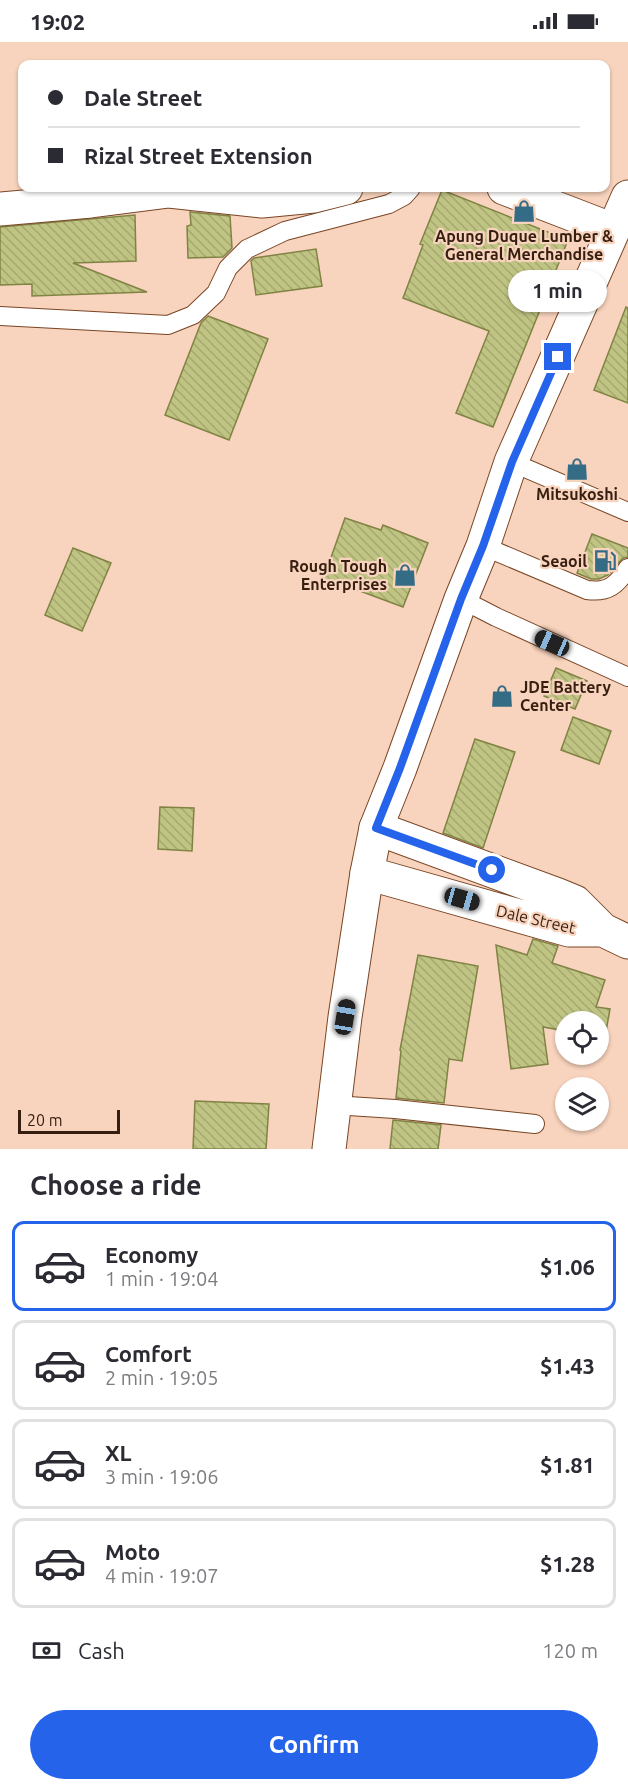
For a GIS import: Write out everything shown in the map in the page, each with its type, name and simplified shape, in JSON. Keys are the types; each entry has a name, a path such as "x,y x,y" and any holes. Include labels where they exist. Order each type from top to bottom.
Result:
{"main road":[{"path":"0,209 91,201 155,192"},
{"path":"186,192 262,201 314,196 330,192"},
{"path":"514,192 620,233"},
{"path":"329,1149 333,1105 367,873 376,828 483,546 512,462 620,233 628,197"},
{"name":"Dale Street","path":"376,828 575,902 615,936"},
{"path":"441,893 454,857"},
{"name":"Dale Street","path":"367,873 569,930 615,936"}],"lane":[{"path":"0,316 168,325 193,315 216,293 228,268 247,249 285,231 389,204 408,192"},
{"path":"512,462 628,512"},
{"path":"483,546 587,590 600,592 612,587 622,578 628,568"},
{"path":"461,599 628,677"},
{"path":"333,1105 395,1109 535,1124"}],"building":[{"path":"441,192 447,192 568,240 493,427 456,413 489,331 403,298 423,245 420,244"},
{"path":"190,212 230,216 232,248 223,257 188,258 187,226 191,225"},
{"path":"135,215 136,261 73,263 147,292 32,296 32,284 0,285 0,227"},
{"path":"316,249 322,286 256,295 251,261 254,258"},
{"path":"626,307 628,308 628,403 594,390"},
{"path":"208,316 268,339 229,440 165,415 201,323"},
{"path":"345,518 381,530 383,525 428,543 403,607 323,580"},
{"name":"Seaoil","path":"592,534 628,548 628,557 623,558 608,575 599,579 591,579 577,573"},
{"path":"73,548 111,563 82,631 45,615"},
{"path":"556,668 587,681 575,709 544,696"},
{"path":"573,717 611,731 599,764 561,750"},
{"path":"475,739 515,752 483,848 443,833"},
{"path":"160,807 194,808 192,851 158,849"},
{"path":"533,939 558,946 552,963 605,980 596,1007 610,1009 609,1015 609,1011 555,1011 555,1029 543,1027 548,1064 511,1069 496,945 527,955"},
{"path":"418,955 478,966 462,1061 449,1059 444,1103 396,1098 400,1050"},
{"path":"195,1101 269,1104 266,1149 193,1149"},
{"path":"393,1120 441,1125 438,1149 390,1149"}],"place":[{"name":"Apung Duque Lumber & General Merchandise","path":"524,211"},
{"name":"Mitsukoshi","path":"577,469"},
{"name":"Seaoil","path":"605,561"},
{"name":"Rough Tough Enterprises","path":"405,575"},
{"name":"JDE Battery Center","path":"502,696"}],"route":[{"path":"492,870 376,828 483,546 512,462 558,357"}]}
